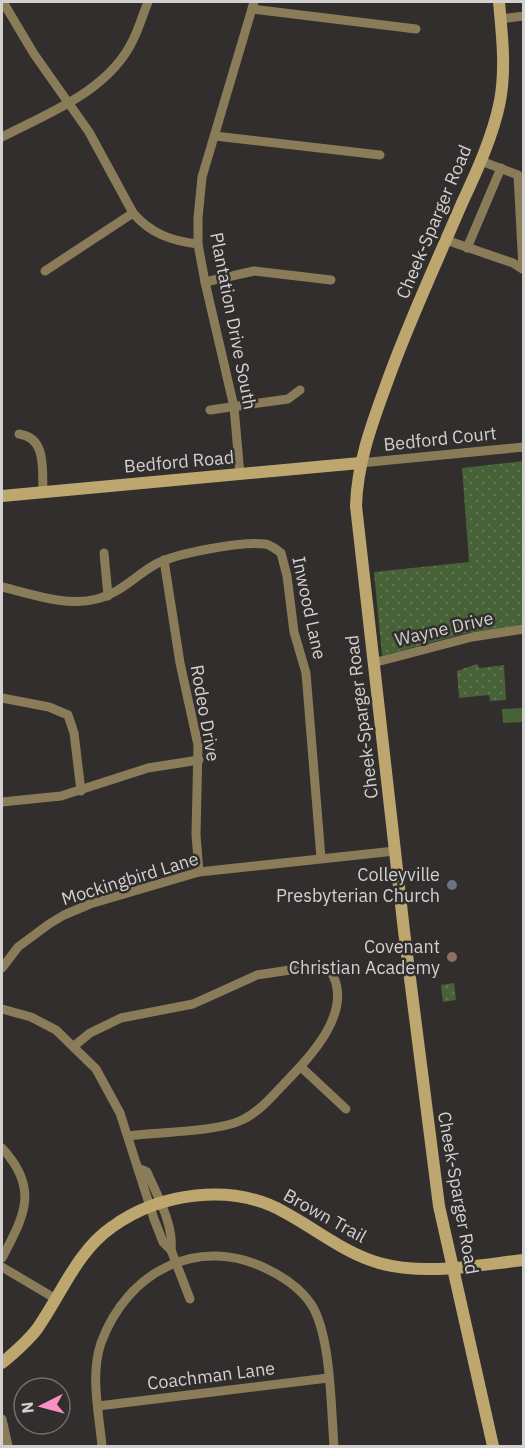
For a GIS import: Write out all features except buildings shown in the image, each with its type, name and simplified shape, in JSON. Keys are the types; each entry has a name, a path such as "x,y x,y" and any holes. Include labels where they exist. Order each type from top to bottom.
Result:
{"main road":[{"name":"Cheek-Sparger Road","path":"493,1446 451,1267 422,1083 357,530 357,485 360,463 401,343 481,161 500,104 503,80 499,2"},
{"name":"Bedford Road","path":"2,496 360,463"},
{"name":"Brown Trail","path":"2,1364 37,1329 99,1236 131,1214 154,1204 204,1195 250,1200 282,1210 340,1247 378,1263 412,1269 524,1260"}],"street":[{"path":"3,2 33,54 89,132 140,222 163,236 198,244"},
{"path":"2,137 68,103 100,81 117,64 132,42 148,2"},
{"path":"253,5 416,29"},
{"name":"Plantation Drive South","path":"240,475 234,407 198,244 202,177 253,5"},
{"path":"500,19 524,16"},
{"path":"216,136 380,155"},
{"path":"446,240 523,270 518,175 481,161"},
{"path":"467,248 501,168"},
{"path":"45,271 133,213"},
{"path":"205,282 254,271 331,280"},
{"path":"210,410 288,399 300,390"},
{"path":"19,434 31,436 38,443 43,492"},
{"name":"Bedford Court","path":"360,463 524,447"},
{"name":"Inwood Lane","path":"2,587 72,602 108,596 164,560 196,551 266,544 281,553 287,576 294,632 306,673 321,858"},
{"path":"104,553 108,596"},
{"name":"Rodeo Drive","path":"164,560 180,663 198,745 196,835 199,872"},
{"name":"Wayne Drive","path":"374,663 472,637 524,629"},
{"path":"2,698 49,707 68,715 74,733 81,791"},
{"path":"2,802 81,791 154,767 199,760"},
{"name":"Mockingbird Lane","path":"2,968 18,947 64,915 199,872 395,850"},
{"path":"75,1046 90,1033 121,1018 136,1013 193,1004 257,975 290,970 330,970 336,992 329,1029 315,1052 262,1107 243,1120 210,1128 129,1136"},
{"path":"2,1009 46,1023 75,1046 96,1069 111,1093 140,1169 147,1172 154,1204 172,1238 171,1250 190,1299"},
{"path":"301,1067 346,1109"},
{"path":"2,1148 15,1166 22,1184 25,1209 2,1258"},
{"path":"102,1446 96,1380 98,1358 108,1328 141,1283 155,1272 175,1262 207,1257 244,1260 262,1266 295,1286 311,1304 320,1322 334,1446"},
{"path":"2,1267 56,1299"},
{"name":"Coachman Lane","path":"98,1406 328,1378"},
{"path":"2,1419 8,1446"}],"green space":[{"path":"523,461 523,625 466,633 382,656 374,572 469,562 462,468"},
{"path":"477,664 480,668 504,665 506,700 490,701 489,695 459,698 457,671"},
{"path":"523,708 523,722 503,723 502,709"},
{"path":"454,983 456,1000 443,1002 441,985"}],"place":[{"name":"Colleyville Presbyterian Church","path":"452,885"},
{"name":"Covenant Christian Academy","path":"452,957"}]}
